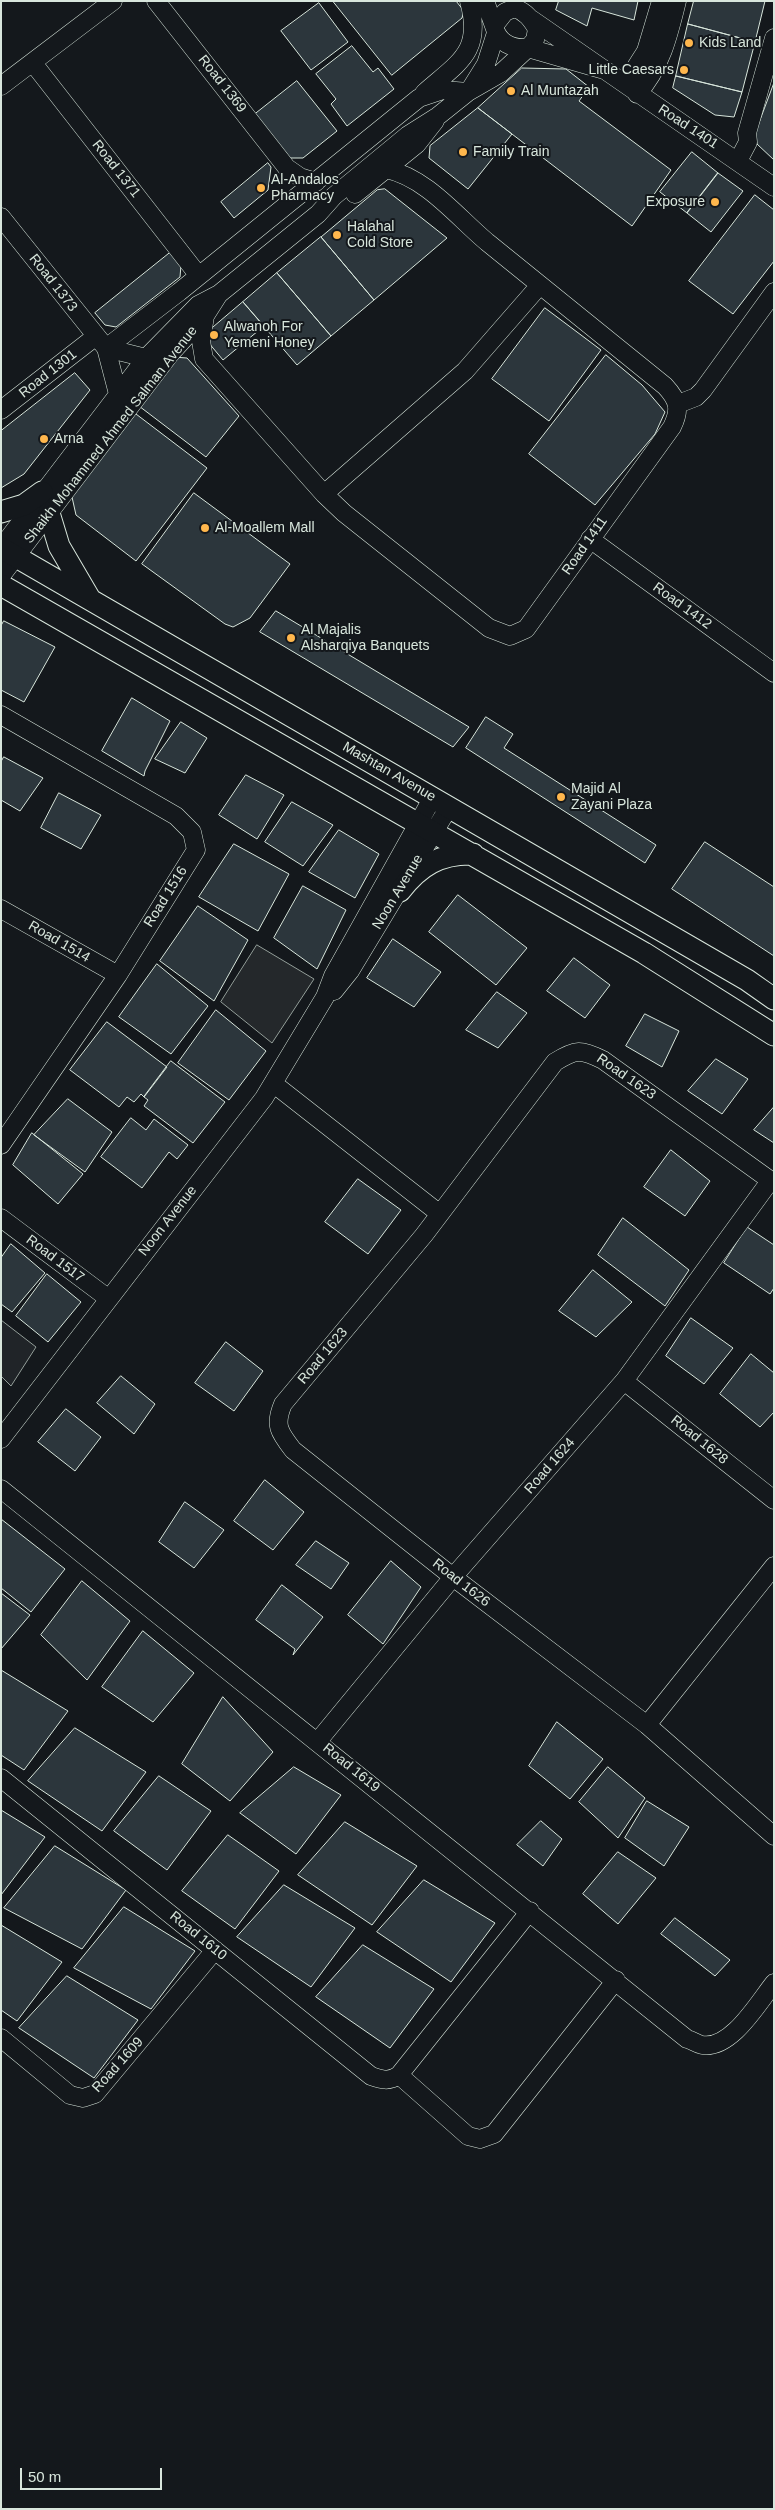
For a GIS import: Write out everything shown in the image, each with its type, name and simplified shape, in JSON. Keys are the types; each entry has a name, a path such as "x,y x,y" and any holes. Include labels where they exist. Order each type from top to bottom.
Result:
{"street":[{"path":"1,86 113,1"},
{"name":"Road 1369","path":"156,1 287,168 300,176 316,182"},
{"name":"Road 1301","path":"1,410 179,292 418,98 467,52 475,28 469,1"},
{"path":"485,1 495,30 502,42 509,46 518,49 528,48 535,40 537,29 532,19 512,5 505,12 495,30"},
{"path":"631,89 646,51 661,1"},
{"path":"631,89 648,81 660,60 677,1"},
{"name":"Road 1401","path":"532,19 774,187"},
{"name":"Shaikh Mohammed Ahmed Salman Avenue","path":"468,92 486,64 495,30"},
{"path":"733,157 748,142 747,133 774,38"},
{"name":"Shaikh Mohammed Ahmed Salman Avenue","path":"318,214 349,198 386,169 422,125 438,116 468,92 501,73 528,48"},
{"name":"Road 1401","path":"528,48 602,69"},
{"name":"Road 1371","path":"32,63 199,276"},
{"path":"418,98 442,90 468,92"},
{"name":"Shaikh Mohammed Ahmed Salman Avenue","path":"1,576 6,551 42,492 146,358 198,305 219,294 318,214 334,196 398,152 417,144 429,132 438,116"},
{"path":"417,144 415,164 420,183"},
{"name":"Road 1369","path":"287,168 292,184 290,202"},
{"path":"386,169 404,174 420,183 540,285 664,386 674,395 678,404 696,397 703,390 774,292"},
{"name":"Road 1373","path":"1,217 101,342"},
{"path":"324,494 465,371 540,285"},
{"path":"173,330 172,318 179,292"},
{"name":"Shaikh Mohammed Ahmed Salman Avenue","path":"6,551 49,513 170,354 205,316 219,294"},
{"path":"170,354 192,355 204,359 201,341 205,316"},
{"path":"101,342 146,358"},
{"path":"101,342 118,394"},
{"name":"Road 1411","path":"204,359 324,494 344,513 489,628 510,636 526,629 672,427 678,416 678,404"},
{"path":"1,512 24,505 42,492"},
{"path":"49,513 59,546 90,599"},
{"name":"Road 1412","path":"590,539 774,673"},
{"name":"Mashtan Avenue","path":"6,551 441,802 739,976 774,999"},
{"path":"1,585 644,953 774,1035"},
{"name":"Road 1516","path":"1,714 176,816 192,832 196,850 118,975 1,1145"},
{"name":"Noon Avenue","path":"1,1439 274,1084 325,997 333,976 441,802"},
{"name":"Noon Avenue","path":"325,997 343,981 400,892 426,828"},
{"path":"400,892 412,875 428,863 450,855 473,854"},
{"name":"Road 1514","path":"1,909 118,975"},
{"name":"Road 1623","path":"280,1434 277,1418 283,1404 440,1214 555,1062 571,1052 586,1051 603,1060 772,1182"},
{"path":"274,1084 440,1214"},
{"name":"Road 1624","path":"318,1741 453,1578 624,1381 772,1182"},
{"name":"Road 1517","path":"1,1218 109,1299"},
{"name":"Road 1628","path":"624,1381 774,1500"},
{"name":"Road 1626","path":"280,1434 293,1450 453,1578 647,1725 774,1836"},
{"name":"Road 1619","path":"1,1489 687,2038 702,2045 717,2044 729,2038 774,1983"},
{"path":"647,1725 774,1566"},
{"name":"Road 1610","path":"1,1778 371,2076 382,2080 393,2079 399,2075"},
{"path":"530,1911 399,2075 468,2136 480,2139 494,2134 616,1980"},
{"name":"Road 1609","path":"4,2048 70,2095 83,2098 95,2094 215,1950"}],"shaded area":[{"path":"257,945 314,979 272,1043 221,1002"},
{"path":"1,1320 36,1347 11,1386 1,1376"}],"building":[{"path":"333,1 456,1 464,11 462,18 392,75"},
{"path":"559,1 638,1 634,20 592,8 587,26 556,10"},
{"path":"694,1 765,1 755,42 688,24"},
{"path":"319,3 348,42 311,70 281,31"},
{"path":"688,24 755,42 742,92 676,76"},
{"path":"352,46 373,72 378,68 394,89 347,126 331,104 336,99 316,74"},
{"path":"522,68 566,69 589,87 579,101 671,170 632,226 478,108"},
{"path":"676,76 742,92 734,117 715,115 673,88"},
{"path":"297,81 337,131 303,158 288,158 254,115"},
{"path":"774,83 774,160 757,144 755,134"},
{"name":"Family Train","path":"478,108 512,134 468,189 429,158 430,146"},
{"path":"692,152 718,173 687,213 660,192"},
{"path":"268,163 271,167 268,190 234,218 221,202"},
{"name":"Exposure","path":"718,173 743,191 711,232 687,213"},
{"path":"385,189 447,238 374,300 321,237 377,190"},
{"path":"755,195 774,210 774,261 733,314 689,281"},
{"path":"321,237 374,300 331,336 277,273"},
{"path":"171,252 181,265 180,277 116,327 105,325 95,313"},
{"path":"277,273 331,336 297,365 243,302"},
{"path":"243,302 264,326 223,360 203,336"},
{"path":"545,308 601,350 549,421 492,379"},
{"path":"606,355 642,385 665,412 655,434 595,505 529,454"},
{"path":"173,357 187,358 239,416 206,457 135,403"},
{"path":"75,373 90,390 24,474 1,488 1,431"},
{"path":"136,414 207,468 136,561 76,515 72,497"},
{"name":"Al-Moallem Mall","path":"194,493 290,564 250,618 233,627 225,624 142,564"},
{"path":"276,611 469,727 453,747 260,632"},
{"path":"4,621 55,647 24,702 1,690 1,626"},
{"path":"132,698 170,721 144,776 102,751"},
{"name":"Majid Al Zayani Plaza","path":"486,717 513,734 504,748 656,845 645,863 466,748"},
{"path":"181,722 207,738 185,773 155,759"},
{"path":"4,757 43,778 20,811 1,800 1,762"},
{"path":"246,775 284,795 257,839 219,815"},
{"path":"59,793 101,815 81,849 41,828"},
{"path":"292,802 333,825 303,866 265,842"},
{"path":"339,830 379,854 355,898 309,872"},
{"path":"705,842 774,887 774,956 672,889"},
{"path":"234,844 289,874 258,931 199,897"},
{"path":"303,886 346,910 317,969 274,938"},
{"path":"458,895 527,948 496,985 429,932"},
{"path":"198,906 248,940 214,1001 160,961"},
{"path":"393,939 441,972 414,1007 367,978"},
{"path":"574,958 610,985 585,1018 547,991"},
{"path":"157,964 208,1006 171,1054 119,1017"},
{"path":"497,992 527,1013 498,1048 466,1030"},
{"path":"216,1010 266,1051 229,1100 178,1063"},
{"path":"645,1014 679,1031 662,1067 626,1046"},
{"path":"107,1022 167,1067 144,1097 141,1094 134,1102 127,1097 119,1107 70,1070"},
{"path":"716,1059 748,1079 722,1114 688,1091"},
{"path":"171,1061 225,1102 193,1143 144,1106 148,1100 144,1097"},
{"path":"68,1099 112,1132 85,1172 34,1135"},
{"path":"774,1107 774,1143 754,1130"},
{"path":"131,1118 146,1130 154,1119 188,1145 177,1159 169,1152 142,1188 101,1157"},
{"path":"32,1133 83,1174 58,1204 13,1165"},
{"path":"671,1150 710,1181 685,1216 644,1187"},
{"path":"358,1179 401,1210 368,1254 325,1222"},
{"path":"623,1218 689,1270 665,1306 598,1255"},
{"path":"747,1227 774,1245 774,1288 770,1294 724,1263"},
{"path":"11,1244 45,1273 12,1312 1,1304 1,1258"},
{"path":"593,1270 632,1302 596,1337 559,1311"},
{"path":"47,1274 81,1302 48,1342 16,1316"},
{"path":"691,1318 733,1348 704,1384 666,1356"},
{"path":"226,1342 263,1371 234,1411 195,1383"},
{"path":"751,1354 774,1373 774,1412 760,1427 720,1394"},
{"path":"121,1376 155,1404 134,1434 97,1403"},
{"path":"66,1409 101,1437 75,1471 38,1442"},
{"path":"265,1480 304,1512 273,1550 234,1521"},
{"path":"185,1502 224,1530 194,1568 159,1542"},
{"path":"1,1519 65,1569 31,1612 1,1588"},
{"path":"316,1541 349,1563 331,1589 296,1565"},
{"path":"391,1561 421,1587 383,1644 348,1615"},
{"path":"82,1581 130,1621 87,1680 41,1635"},
{"path":"282,1585 323,1617 293,1655 295,1649 256,1620"},
{"path":"1,1593 30,1615 1,1649"},
{"path":"143,1631 194,1673 153,1722 102,1687"},
{"path":"1,1670 68,1711 24,1770 1,1755"},
{"path":"223,1697 273,1752 230,1801 182,1764"},
{"path":"557,1722 603,1759 570,1799 529,1766"},
{"path":"75,1728 146,1772 102,1831 28,1781"},
{"path":"294,1767 341,1795 296,1854 240,1813"},
{"path":"608,1767 645,1798 618,1838 579,1802"},
{"path":"159,1776 211,1811 167,1870 114,1831"},
{"path":"647,1801 689,1827 664,1866 625,1838"},
{"path":"1,1810 45,1837 1,1895"},
{"path":"541,1821 562,1839 543,1866 517,1845"},
{"path":"345,1822 417,1866 372,1925 298,1875"},
{"path":"228,1835 279,1871 235,1929 182,1891"},
{"path":"55,1846 126,1890 82,1949 4,1908"},
{"path":"618,1852 656,1878 618,1924 583,1894"},
{"path":"424,1880 495,1923 451,1982 377,1932"},
{"path":"284,1885 355,1928 311,1987 237,1937"},
{"path":"124,1907 195,1951 151,2009 74,1968"},
{"path":"675,1918 730,1960 715,1976 661,1934"},
{"path":"1,1925 62,1962 17,2021 1,2010"},
{"path":"363,1945 434,1989 390,2048 316,1997"},
{"path":"67,1976 138,2020 94,2078 19,2028"}],"place":[{"name":"Kids Land","path":"689,43"},
{"name":"Little Caesars","path":"684,70"},
{"name":"Al Muntazah","path":"511,91"},
{"name":"Family Train","path":"463,152"},
{"name":"Al-Andalos Pharmacy","path":"261,188"},
{"name":"Exposure","path":"715,202"},
{"name":"Halahal Cold Store","path":"337,235"},
{"name":"Alwanoh For Yemeni Honey","path":"214,335"},
{"name":"Arna","path":"44,439"},
{"name":"Al-Moallem Mall","path":"205,528"},
{"name":"Al Majalis Alsharqiya Banquets","path":"291,638"},
{"name":"Majid Al Zayani Plaza","path":"561,797"}]}
